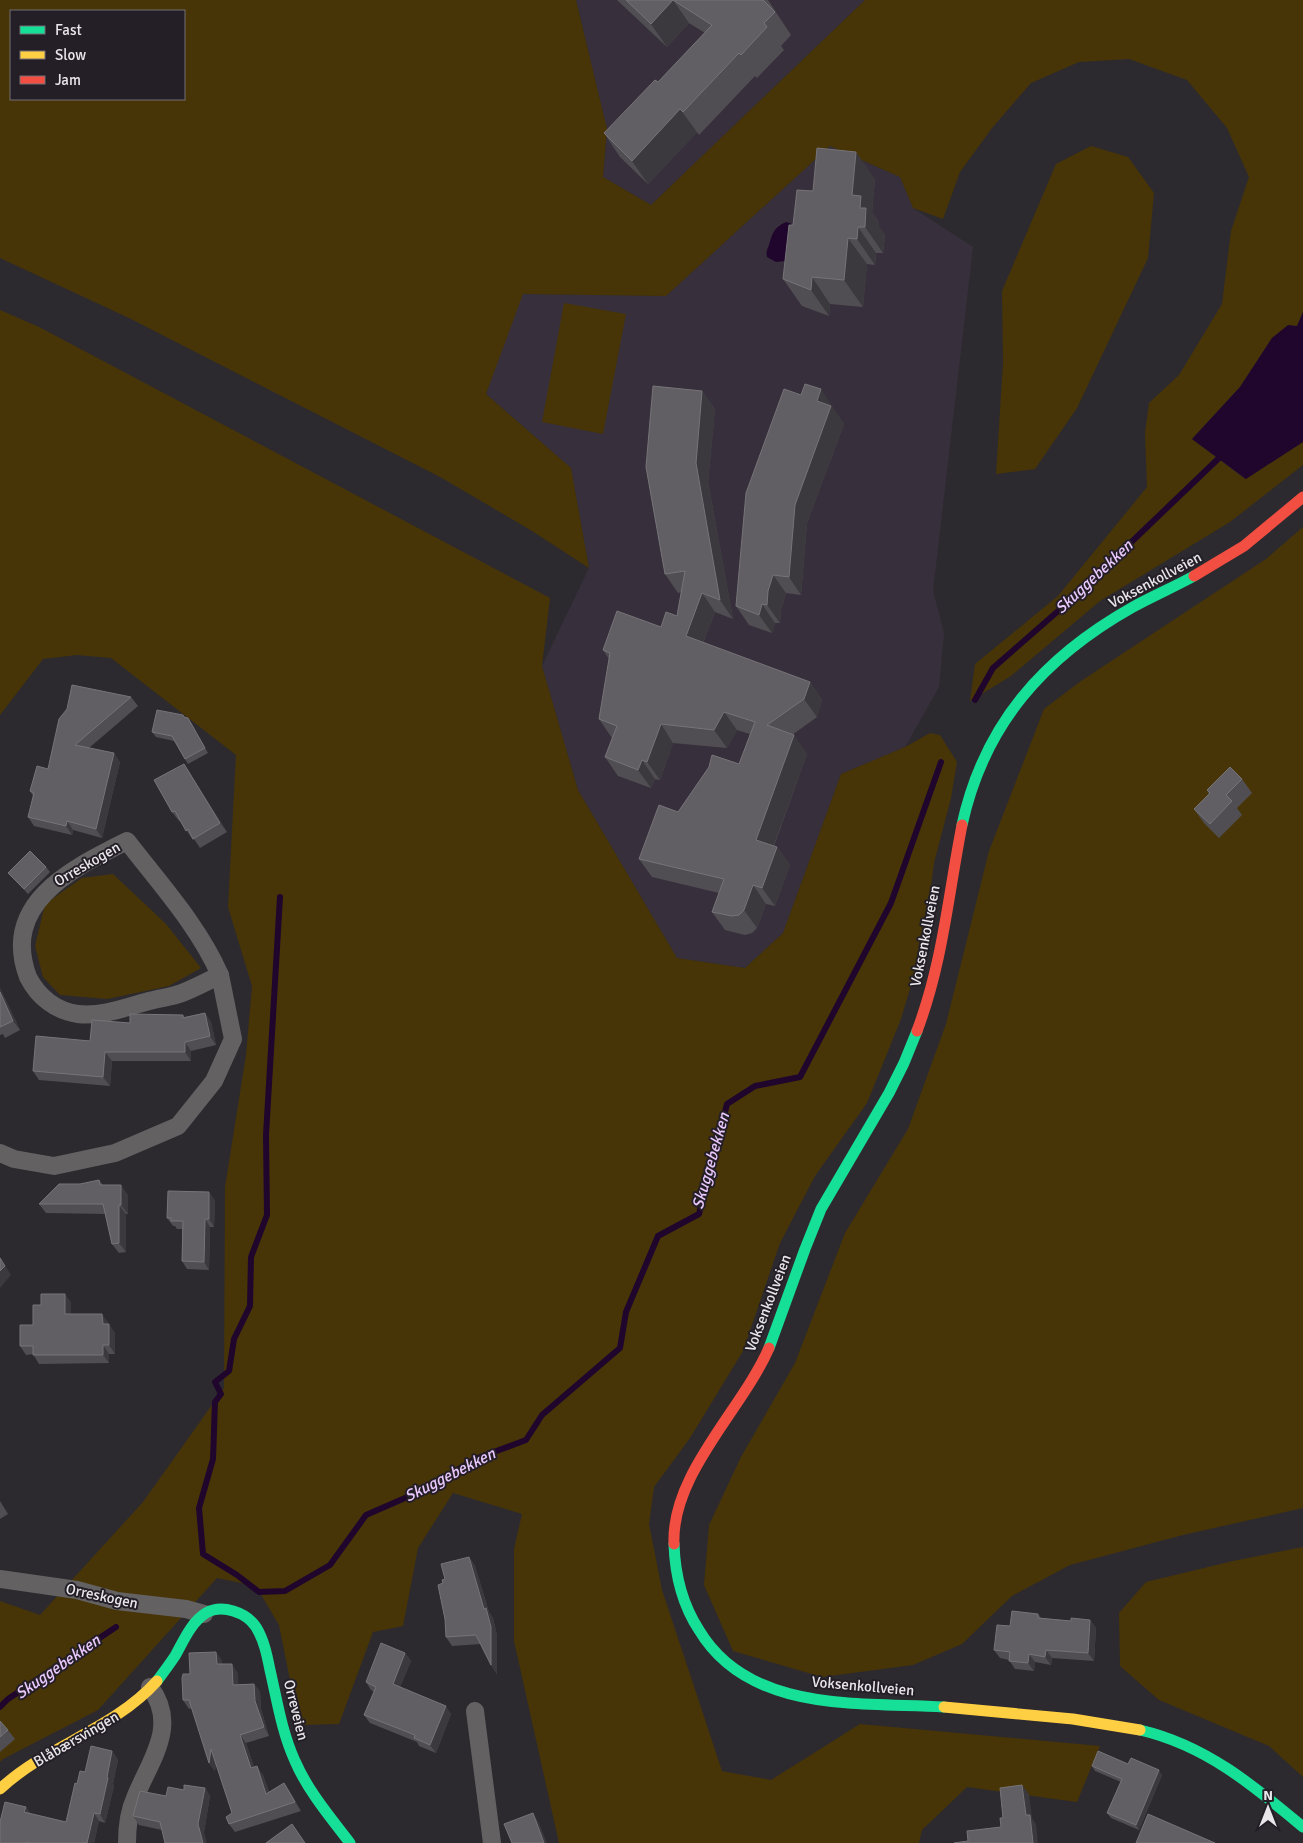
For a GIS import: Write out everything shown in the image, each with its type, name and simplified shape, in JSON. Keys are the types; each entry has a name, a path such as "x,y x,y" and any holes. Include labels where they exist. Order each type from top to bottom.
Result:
{"street":[{"name":"Voksenkollveien","path":"1303,497 1267,529 1232,554 1201,573 1114,618 1074,647 1052,665 1024,694 994,735 976,772 961,826 955,853 938,968 913,1042 880,1110 837,1178 821,1210 803,1253 768,1352 742,1398 704,1456 685,1491 675,1522 674,1544 676,1565 684,1600 690,1616 718,1656 730,1666 763,1685 785,1693 839,1702 1020,1713 1101,1722 1138,1730 1178,1742 1215,1760 1250,1784 1303,1827"},
{"name":"Orreskogen","path":"0,1153 14,1159 54,1166 115,1153 178,1126 214,1081 233,1039 220,975 210,952 188,920 127,841 67,872 43,890 28,907 20,926 19,944 22,965 30,982 41,996 59,1010 80,1014 105,1012 182,993 220,975"},
{"name":"Orreskogen","path":"0,1579 77,1590 118,1601 186,1609 204,1614"},
{"name":"Orreveien","path":"204,1614 217,1609 242,1615 252,1622 261,1637 266,1652 286,1736 295,1761 316,1798 350,1843"},
{"name":"Blåbærsvingen","path":"0,1789 46,1755 95,1730 118,1716 134,1703 171,1662 190,1631 204,1614"},
{"path":"127,1843 129,1819 134,1799 159,1747 162,1734 160,1705 150,1687"},
{"path":"475,1711 492,1843"}],"shaded area":[{"path":"0,0 576,0 607,129 603,177 651,205 865,0 1303,0 1303,312 1297,326 1272,338 1240,387 1192,439 1245,479 1303,442 1303,465 1230,522 1100,601 1011,676 970,701 975,664 1058,596 1147,487 1145,433 1149,403 1179,375 1222,304 1231,231 1249,177 1227,128 1187,80 1129,59 1079,62 1031,83 992,128 960,172 943,219 913,208 900,177 830,146 666,296 523,294 486,394 571,468 589,568 532,531 442,478 131,319 0,258"},
{"path":"576,0 865,0 651,205 603,177 607,129"},
{"path":"830,146 900,177 913,208 973,247 933,591 944,633 939,687 905,747 841,774 783,933 745,968 677,958 578,790 542,666 589,568 571,468 486,394 522,294 666,296"},
{"path":"1091,146 1128,157 1154,193 1148,258 1077,408 1035,469 996,474 1003,363 1002,291 1056,164"},
{"path":"786,222 795,227 786,261 776,262 767,257 767,251 774,231"},
{"path":"564,303 626,314 603,434 542,422"},
{"path":"0,310 39,327 550,598 542,666 578,790 677,958 745,968 783,933 841,774 905,747 930,733 940,735 957,762 951,798 934,863 924,941 901,1019 867,1103 815,1176 780,1243 743,1351 690,1438 654,1487 649,1524 662,1590 722,1771 771,1780 860,1724 1100,1746 1077,1802 967,1787 922,1830 919,1843 559,1843 514,1641 514,1549 522,1514 453,1493 418,1548 403,1626 373,1632 339,1724 299,1725 279,1625 256,1586 217,1578 98,1710 0,1762 0,1601 40,1615 143,1502 224,1388 225,1187 246,1055 252,986 228,907 236,755 111,658 77,655 43,659 0,715"},
{"path":"1303,312 1303,442 1246,479 1192,439 1240,387 1272,338 1288,325 1297,326"},
{"path":"1303,527 1303,1508 1183,1535 1070,1565 1012,1596 962,1644 913,1665 822,1677 733,1651 704,1585 709,1525 741,1457 795,1363 845,1233 908,1129 946,1024 989,851 1044,709 1081,681 1266,559"},
{"path":"113,874 166,924 201,968 169,986 107,999 60,995 43,977 35,946 45,904 82,878"},
{"path":"1303,1547 1303,1777 1269,1746 1159,1700 1120,1666 1119,1613 1146,1582 1233,1561"}],"building":[{"path":"626,0 673,0 651,24"},
{"path":"673,0 763,0 775,12 764,23 767,27 741,55 739,53 683,112 680,109 632,161 604,133 655,80 658,82 712,25"},
{"path":"817,148 856,152 852,195 861,196 860,208 866,208 865,227 858,227 857,239 848,238 844,280 812,277 811,290 783,279 789,225 793,225 797,190 813,191"},
{"path":"805,384 821,389 817,401 831,406 795,505 789,577 773,575 768,591 767,605 762,604 759,615 736,606 746,493 784,389 801,395"},
{"path":"653,386 702,391 696,463 720,600 702,593 686,636 810,682 804,699 767,725 794,735 756,840 777,847 762,888 753,885 744,910 739,915 732,916 712,912 724,879 639,859 659,805 678,812 709,767 712,755 739,764 755,722 724,712 714,730 661,724 647,762 642,760 638,770 605,757 617,726 599,719 610,653 603,650 617,611 661,627 666,612 677,616 685,571 665,574 646,467"},
{"path":"72,685 131,697 75,745 114,753 96,829 67,821 66,826 28,817 34,793 30,791 37,766 48,769 59,719 67,709"},
{"path":"157,710 183,715 188,718 205,748 185,759 172,736 152,732"},
{"path":"184,764 220,823 193,839 188,829 186,831 175,811 172,812 154,780"},
{"path":"1230,767 1242,779 1226,795 1232,801 1210,824 1194,809 1210,793 1207,790"},
{"path":"30,851 46,867 24,889 8,873"},
{"path":"0,992 13,1021 0,1027"},
{"path":"205,1013 210,1036 185,1042 185,1052 105,1052 103,1077 33,1071 36,1036 90,1041 92,1020 130,1023 130,1014 183,1015 183,1018"},
{"path":"99,1180 100,1185 121,1185 119,1243 112,1244 103,1204 39,1204 59,1184 80,1184"},
{"path":"168,1191 209,1192 209,1219 205,1219 204,1262 182,1261 183,1221 171,1221 171,1218 167,1218"},
{"path":"0,1258 5,1266 0,1271"},
{"path":"41,1294 65,1294 65,1314 102,1314 103,1324 109,1324 109,1345 103,1345 103,1355 33,1355 33,1346 20,1346 20,1325 33,1325 33,1305 41,1305"},
{"path":"469,1557 491,1627 491,1665 476,1635 446,1637 445,1619 438,1585 443,1583 442,1580 445,1579 441,1564"},
{"path":"1012,1611 1038,1614 1038,1618 1071,1621 1071,1618 1090,1620 1088,1653 1046,1650 1045,1657 1029,1654 1028,1663 1009,1661 1010,1652 994,1650 997,1625 1010,1626"},
{"path":"381,1643 405,1653 393,1684 446,1706 430,1745 414,1738 415,1735 364,1715 376,1687 366,1682"},
{"path":"216,1652 217,1664 232,1664 233,1685 254,1684 255,1701 264,1727 240,1735 251,1768 257,1766 266,1794 284,1783 295,1802 229,1824 226,1817 232,1813 211,1749 209,1763 189,1700 183,1700 182,1678 183,1674 190,1674 189,1653"},
{"path":"0,1721 8,1730 0,1737"},
{"path":"91,1746 112,1751 100,1814 94,1813 87,1843 0,1843 0,1822 5,1802 26,1807 24,1812 66,1822 75,1783 77,1784 80,1771 85,1772"},
{"path":"1098,1751 1128,1764 1131,1758 1159,1770 1136,1825 1107,1813 1122,1779 1092,1766"},
{"path":"184,1785 205,1788 198,1824 203,1843 165,1843 160,1822 133,1816 140,1791 166,1796 168,1787 184,1790"},
{"path":"1022,1785 1026,1815 1030,1815 1033,1843 954,1843 968,1841 967,1831 1001,1827 1000,1818 1003,1818 1000,1788"},
{"path":"533,1813 544,1843 512,1843 504,1824"},
{"path":"1148,1814 1215,1843 1136,1843"},
{"path":"292,1824 305,1843 266,1843"}],"waterway":[{"name":"Skuggebekken","path":"975,700 993,668 1073,598 1219,458"},
{"name":"Skuggebekken","path":"280,897 266,1135 267,1215 251,1257 250,1306 234,1339 229,1371 215,1382 221,1394 215,1402 213,1459 199,1508 203,1554 237,1575 259,1592 285,1591 330,1565 366,1515 428,1488 475,1459 526,1440 542,1415 620,1348 626,1312 658,1236 699,1214 727,1104 755,1086 800,1077 891,903 941,762"},
{"name":"Skuggebekken","path":"0,1707 8,1699 116,1627"}],"traffic: fast":[{"path":"962,825 972,789 985,755 1002,725 1022,697 1046,671 1072,648 1101,627 1133,607 1194,576"},
{"path":"769,1348 821,1209 889,1093 917,1031"},
{"path":"674,1544 680,1589 693,1620 720,1657 747,1677 777,1690 809,1698 843,1703 944,1707"},
{"path":"157,1681 175,1656 192,1627 206,1613 219,1609 233,1611 252,1622 259,1632 265,1648 283,1728 290,1750 300,1772 313,1793 350,1843"},
{"path":"1140,1730 1164,1737 1207,1756 1266,1796 1303,1827"}],"traffic: slow":[{"path":"0,1789 38,1760 121,1712 140,1698 157,1681"},
{"path":"944,1707 1073,1719 1140,1730"}],"traffic: jam":[{"path":"1194,576 1244,546 1303,497"},
{"path":"917,1031 926,1005 939,954 962,825"},
{"path":"674,1544 676,1518 684,1493 696,1468 757,1371 769,1348"}]}
